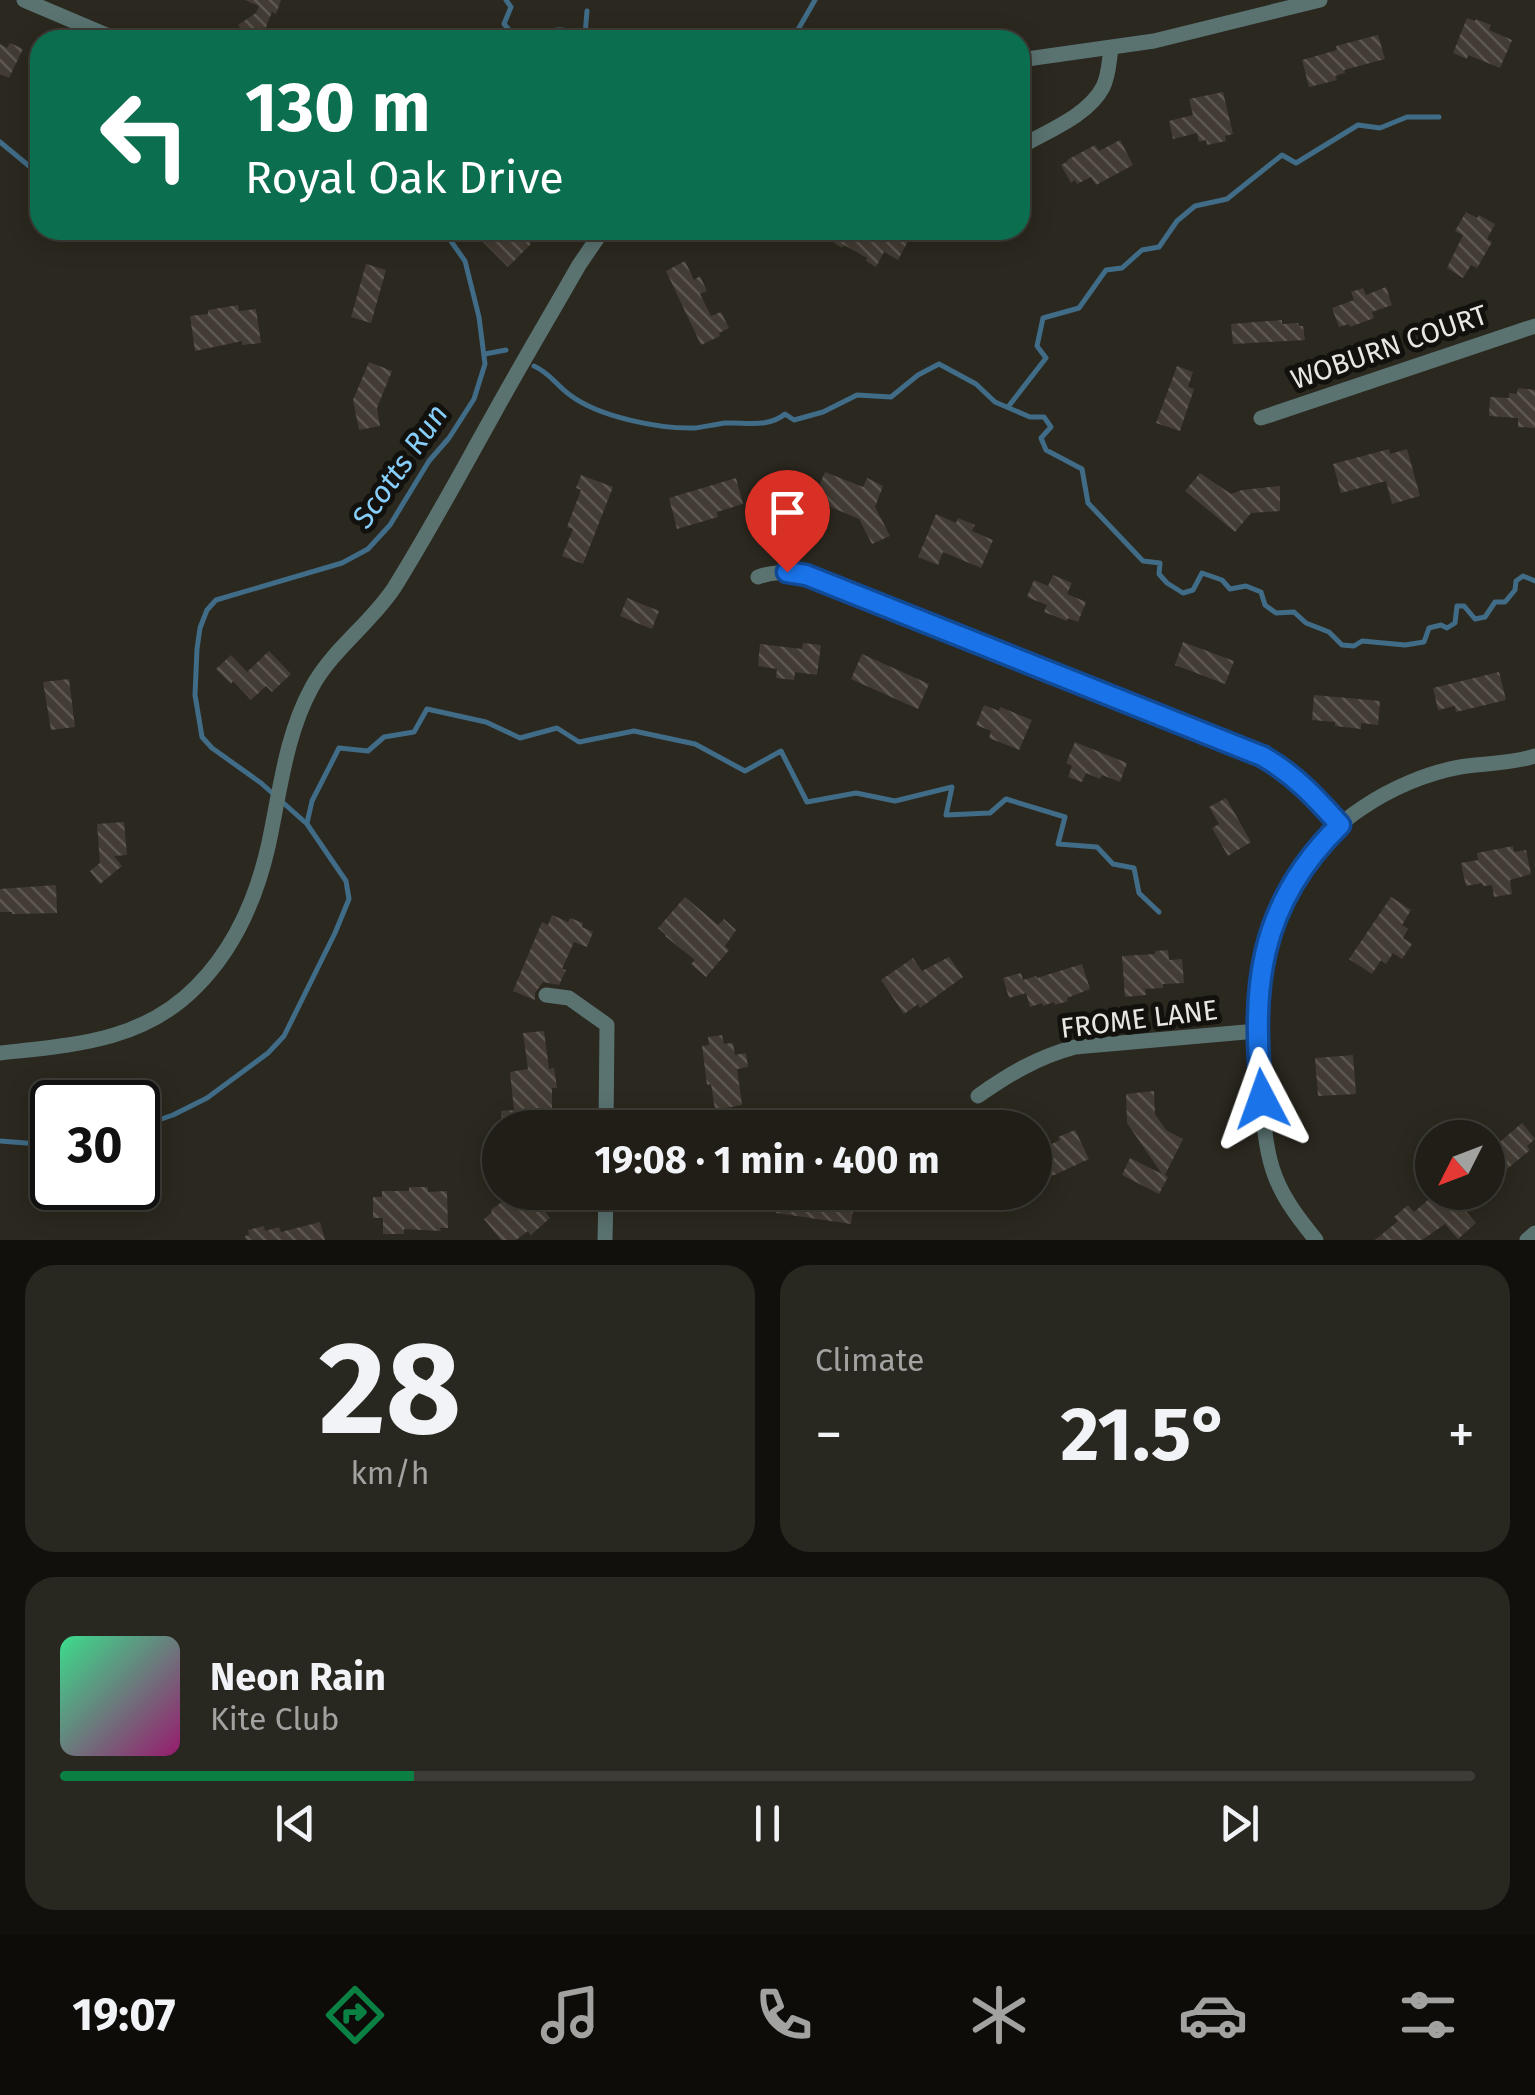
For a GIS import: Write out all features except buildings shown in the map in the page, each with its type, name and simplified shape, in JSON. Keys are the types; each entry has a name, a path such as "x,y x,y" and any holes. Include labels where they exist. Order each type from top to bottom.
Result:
{"street":[{"path":"24,0 94,30"},
{"path":"1030,59 1154,41 1320,0"},
{"path":"1030,141 1071,118 1101,91 1110,48"},
{"path":"0,1053 128,1032 175,1006 215,965 244,920 262,873 292,734 314,682 391,592 595,240"},
{"name":"WOBURN COURT","path":"1261,418 1535,326"},
{"path":"758,577 787,572 806,575 1262,756 1305,786 1340,825"},
{"path":"1316,1240 1284,1196 1265,1134 1257,1032 1258,989 1276,915 1308,860 1340,825 1362,808 1408,783 1458,768 1535,756"},
{"path":"546,995 569,998 606,1025 606,1110"},
{"name":"FROME LANE","path":"978,1096 1025,1065 1075,1047 1257,1032"},
{"path":"604,1240 605,1210"},
{"path":"1527,1240 1535,1233"}],"waterway":[{"path":"506,0 511,7 504,24 509,30"},
{"name":"Scotts Run","path":"798,30 815,0"},
{"path":"585,30 587,11"},
{"path":"1008,407 1046,358 1037,346 1043,318 1079,308 1106,270 1122,268 1142,250 1159,247 1177,221 1195,206 1227,199 1282,155 1296,163 1358,125 1380,128 1407,117 1439,117"},
{"path":"0,142 30,167"},
{"name":"Scotts Run","path":"160,1119 207,1098 268,1053 284,1036 349,899 346,881 307,824 202,737 195,695 200,628 216,600 342,563 368,549 390,525 429,461 449,438 474,399 485,364 479,317 465,261 450,240"},
{"path":"485,354 506,350"},
{"path":"534,366 570,395 597,410 647,424 695,428 764,423 785,414 794,420 823,412 857,395 891,397 939,364 976,384 995,402 1030,417 1044,417 1051,427 1041,438 1046,450 1082,469 1088,503 1143,561 1160,563 1159,574 1167,583 1183,593 1193,590 1202,573 1222,580 1230,589 1246,586 1261,592 1265,605 1276,613 1294,612 1306,623 1329,632 1342,645 1354,646 1362,641 1405,645 1424,642 1429,628 1447,628 1455,623 1457,606 1464,606 1475,619 1485,617 1495,602 1505,602 1515,590 1516,581 1523,576 1535,581"},
{"path":"307,823 312,801 339,748 368,751 384,737 414,732 427,709 486,722 520,738 557,728 579,742 634,731 695,744 745,771 781,751 807,802 856,793 895,801 952,787 946,815 990,813 1006,799 1065,817 1058,844 1097,847 1113,864 1134,868 1139,893 1159,912"},
{"name":"Scotts Run","path":"0,1141 30,1143"}],"route":[{"path":"787,572 806,575 1262,756 1305,786 1340,825 1308,860 1287,893 1266,944 1256,1011 1262,1099"}]}
